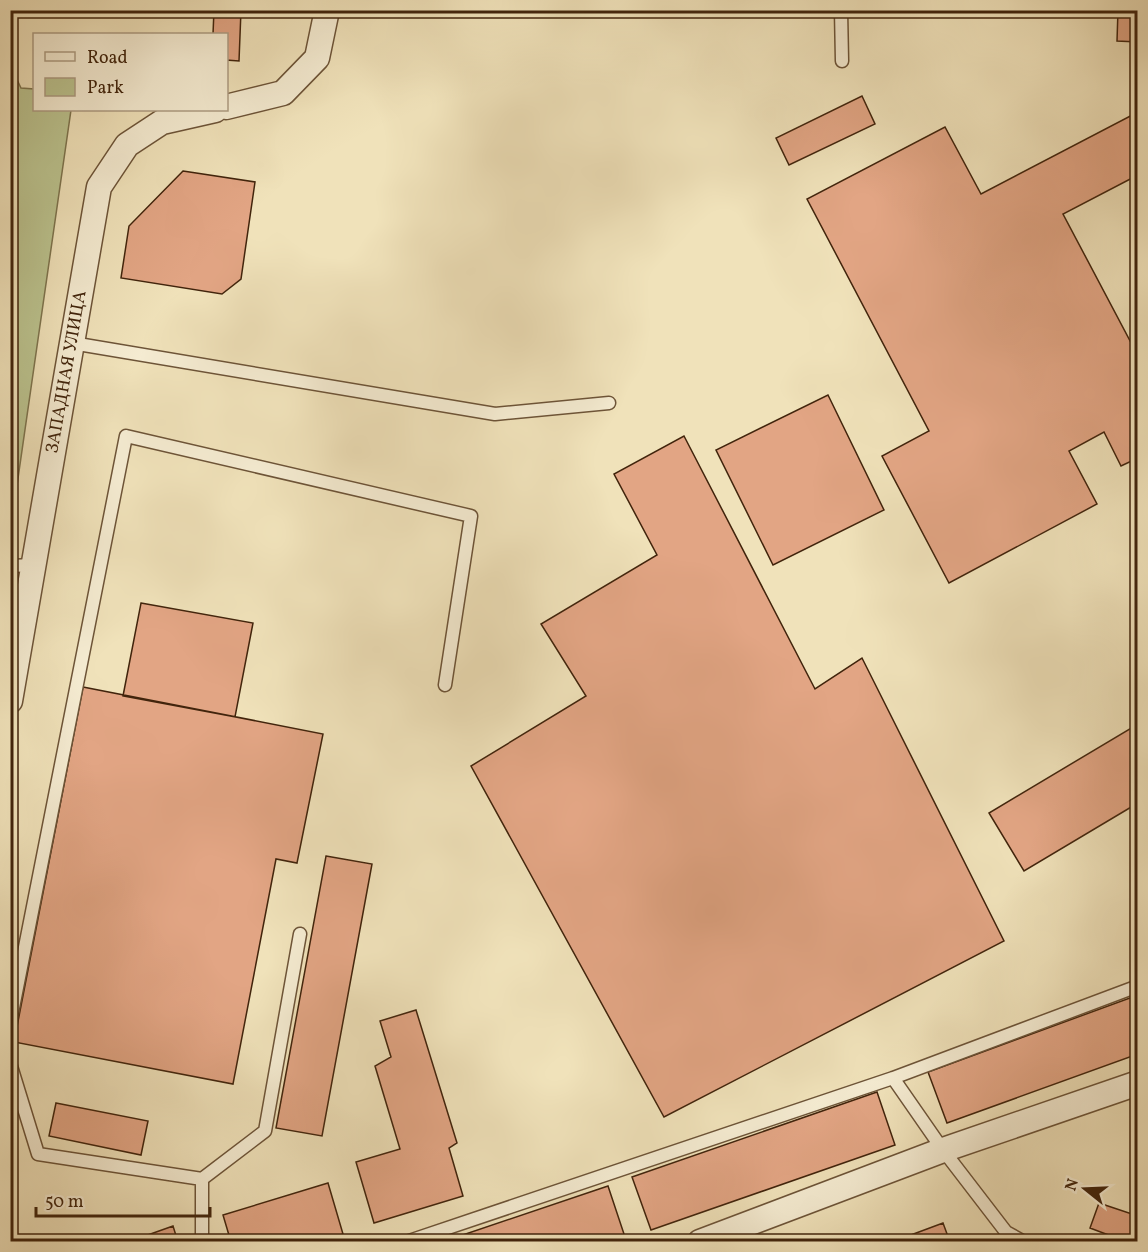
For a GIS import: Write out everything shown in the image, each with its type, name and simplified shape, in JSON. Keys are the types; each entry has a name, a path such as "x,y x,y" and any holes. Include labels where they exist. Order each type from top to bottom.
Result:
{"street":[{"path":"228,107 284,93 317,58 327,10"},
{"name":"ЗАПАДНАЯ УЛИЦА","path":"10,701 22,565 72,343 99,187 127,146 162,122 211,111"},
{"path":"700,1242 943,1150 1137,1083"}],"lane":[{"path":"841,10 842,61"},
{"path":"72,343 495,414 609,403"},
{"path":"10,1023 126,436 471,516 445,685"},
{"path":"10,1063 38,1154 202,1179 265,1131 300,934"},
{"path":"406,1242 893,1078 1137,986"},
{"path":"893,1078 943,1150 1005,1232 1024,1242"},
{"path":"202,1179 202,1242"}],"green space":[{"path":"11,67 21,88 33,89 33,111 71,111 11,527"}],"building":[{"path":"214,10 241,10 239,61 228,60 228,33 213,33"},
{"path":"1118,10 1138,10 1138,42 1117,41"},
{"path":"862,96 875,124 789,165 776,138"},
{"path":"1138,112 1138,175 1063,214 1138,356 1138,458 1121,466 1104,432 1069,451 1097,504 949,583 882,456 929,431 807,199 945,127 981,194"},
{"path":"183,171 255,182 241,279 222,294 121,278 129,226"},
{"path":"828,395 884,510 773,565 716,450"},
{"path":"684,436 815,689 862,658 1004,941 664,1117 471,766 586,696 541,624 657,555 614,474"},
{"path":"141,603 253,623 235,717 123,696"},
{"path":"83,687 323,734 297,863 276,859 233,1084 14,1042"},
{"path":"1138,724 1138,803 1024,871 989,813"},
{"path":"326,856 372,864 322,1136 276,1128"},
{"path":"1138,995 1138,1054 947,1123 928,1072"},
{"path":"416,1010 457,1143 449,1148 463,1196 374,1223 356,1162 400,1149 375,1066 391,1057 380,1021"},
{"path":"877,1092 895,1145 651,1230 632,1177"},
{"path":"56,1103 148,1121 141,1155 49,1136"},
{"path":"328,1183 343,1234 317,1242 231,1242 223,1215"},
{"path":"608,1186 625,1237 613,1242 442,1242"},
{"path":"1099,1203 1138,1216 1138,1242 1127,1242 1090,1228"},
{"path":"943,1223 950,1242 892,1242"},
{"path":"173,1226 178,1242 128,1242"}]}
